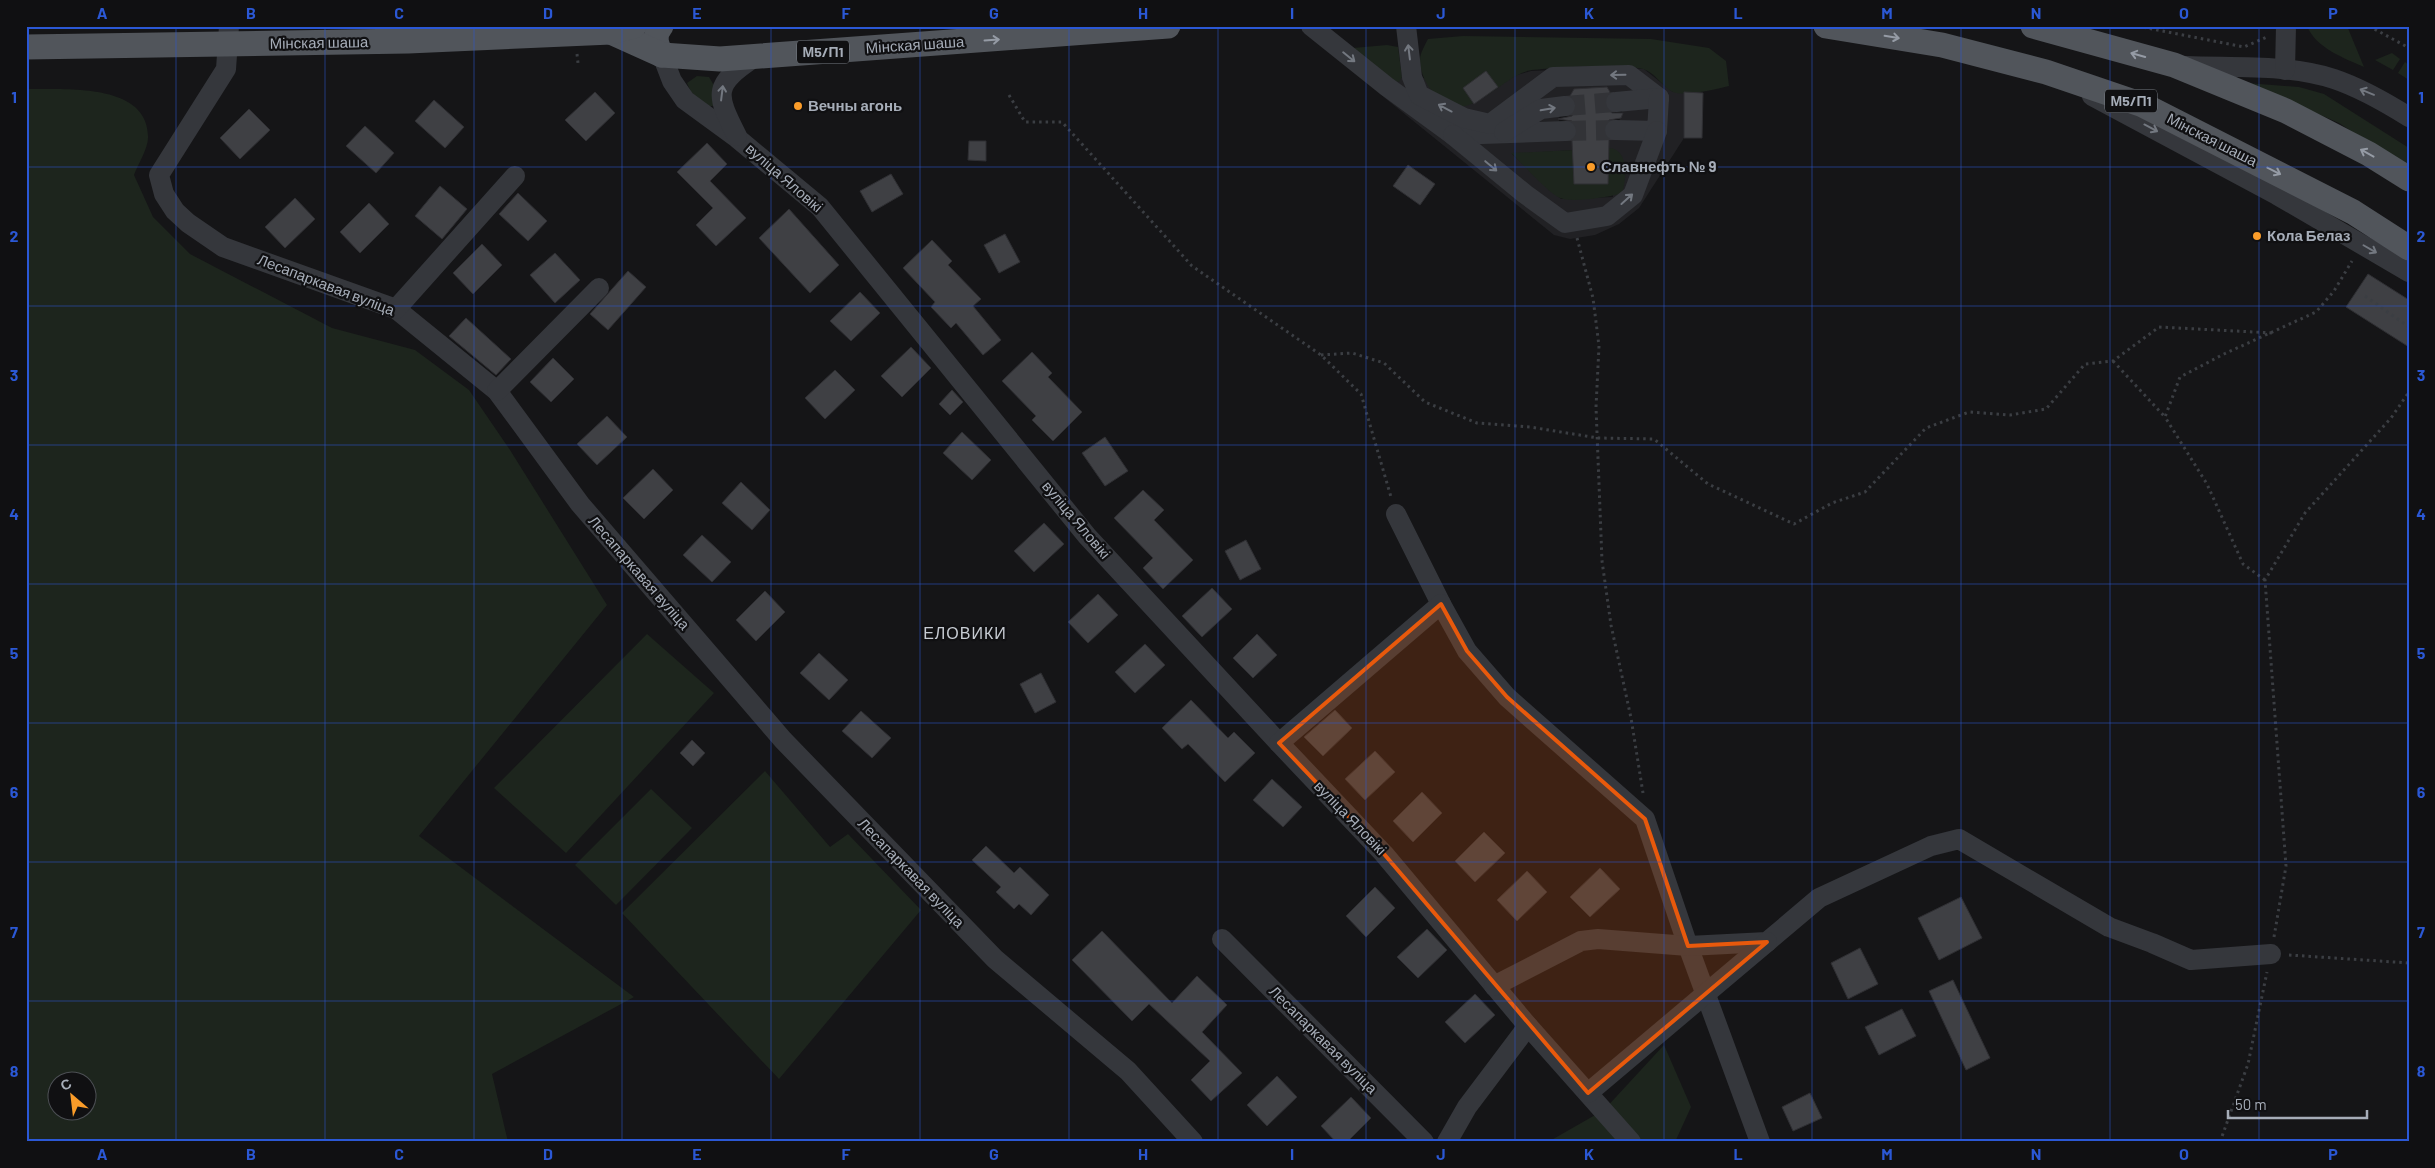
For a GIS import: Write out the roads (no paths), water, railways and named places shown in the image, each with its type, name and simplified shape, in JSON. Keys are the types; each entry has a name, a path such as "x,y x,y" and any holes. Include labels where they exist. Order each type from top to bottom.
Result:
{"main road":[{"path":"661,26 656,32 656,40 662,55"},
{"name":"Мінская шаша","path":"1826,26 1942,45 2046,72 2143,105 2353,212 2409,248"},
{"path":"2033,26 2174,65 2286,111 2369,154 2409,179"},
{"name":"Мінская шаша","path":"662,55 720,59 1065,30 1157,27"},
{"name":"М5/П1","path":"618,28 662,55"},
{"name":"Мінская шаша","path":"26,46 229,35 408,41 618,28"}],"street":[{"path":"1311,26 1564,223 1607,216 1633,195 1657,131 1659,98"},
{"path":"1406,26 1412,77 1419,94 1464,118 1490,124 1553,77 1629,75 1659,98"},
{"path":"2285,70 2286,28"},
{"name":"Лесапаркавая вуліца","path":"229,35 226,69 159,175 164,194 175,211 188,223 223,247 396,309 497,391 580,504 783,740 995,959 1128,1071 1193,1142"},
{"name":"вуліца Яловікі","path":"662,55 672,81 685,100 738,138 820,207 1087,536 1384,854 1528,1026 1631,1142"},
{"path":"738,138 723,110 721,101 722,86 734,71 754,57"},
{"path":"2174,65 2285,70 2333,79 2376,96 2409,117"},
{"path":"2046,72 2277,195 2409,272"},
{"path":"1616,102 1659,98"},
{"path":"1503,133 1541,109 1565,106"},
{"path":"1615,130 1657,131"},
{"path":"1453,135 1566,131"},
{"path":"396,309 515,176"},
{"path":"497,391 599,288"},
{"path":"1396,514 1467,651 1507,697 1645,819 1688,946 1760,1142"},
{"path":"1279,743 1442,604"},
{"path":"1588,1092 1819,898 1931,846 1959,839 2108,927 2152,942 2191,960 2270,954"},
{"name":"Лесапаркавая вуліца","path":"1222,939 1424,1142"},
{"path":"1494,986 1581,941 1598,939 1688,946 1768,942"},
{"path":"1447,1142 1467,1107 1528,1026"}],"tunnel":[{"path":"1565,106 1616,102"},
{"path":"1566,131 1615,130"}],"place":[{"name":"Вечны агонь","path":"798,106"},
{"name":"Славнефть № 9","path":"1591,167"},
{"name":"Кола Белаз","path":"2257,236"}],"district":[{"name":"ЕЛОВИКИ","path":"965,633"}]}
